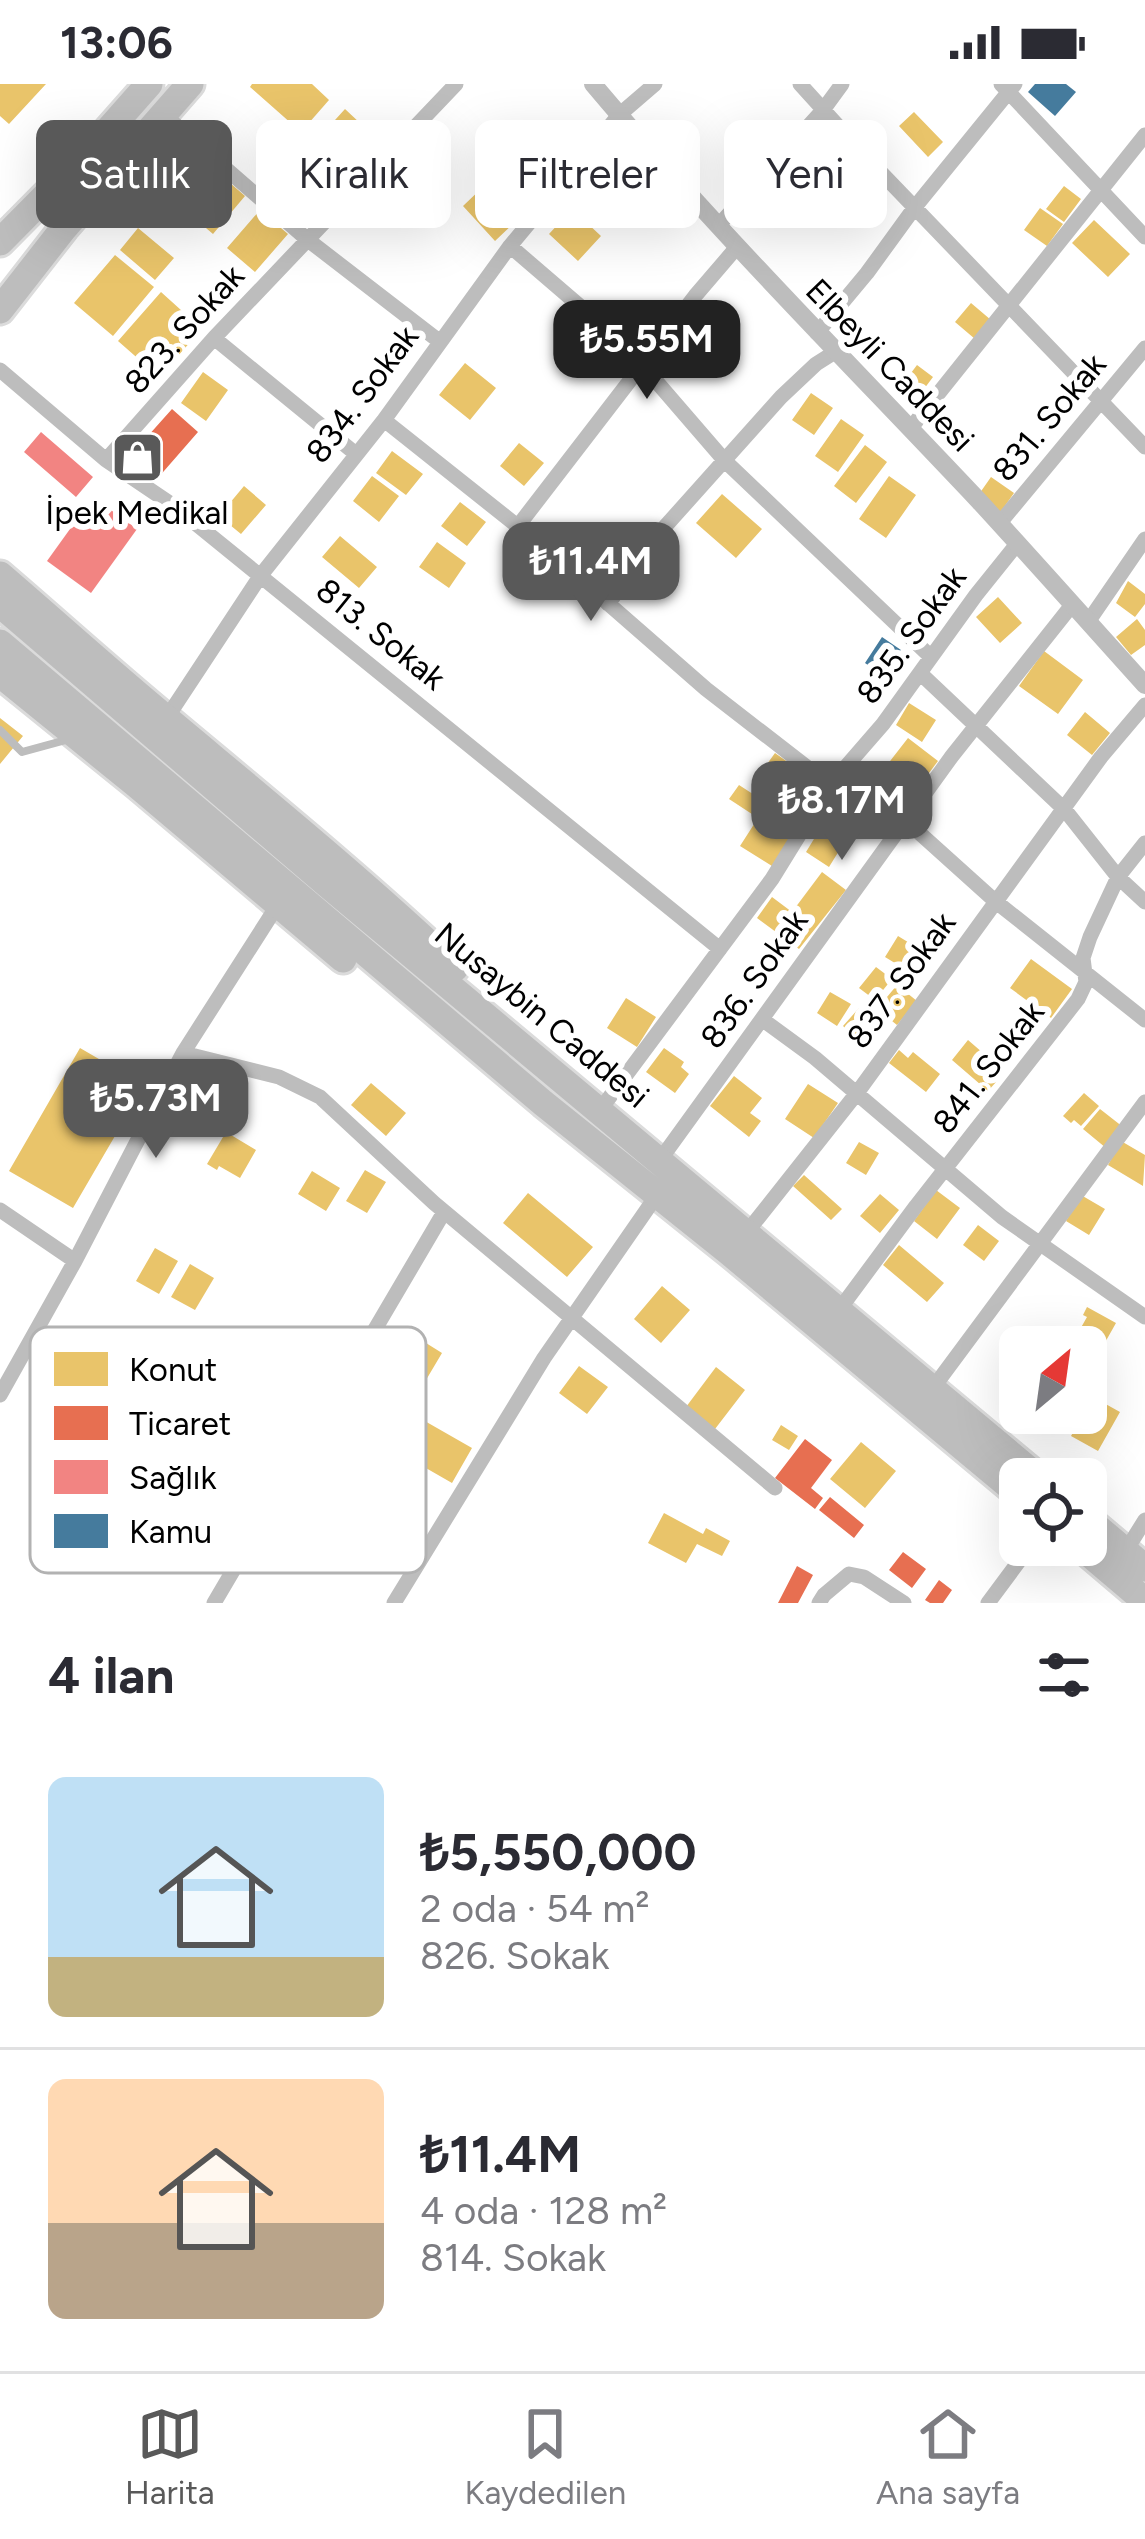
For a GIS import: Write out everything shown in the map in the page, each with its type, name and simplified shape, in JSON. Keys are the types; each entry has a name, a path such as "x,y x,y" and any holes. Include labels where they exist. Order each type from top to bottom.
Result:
{"highway":[{"path":"0,242 149,84"},
{"path":"0,310 64,228 190,84"},
{"path":"0,575 384,901 599,1110"},
{"name":"Nusaybin Caddesi","path":"0,604 1015,1458"},
{"name":"Nusaybin Caddesi","path":"0,643 543,1103 999,1478"},
{"path":"0,674 430,1026 543,1103"},
{"path":"1107,1536 1135,1560"},
{"path":"1104,1566 1145,1601"}],"street":[{"name":"823. Sokak","path":"106,460 214,338 456,84"},
{"name":"Elbeyli Caddesi","path":"593,84 737,247 1145,685"},
{"name":"834. Sokak","path":"166,718 260,575 383,420 510,246 619,115 655,84"},
{"path":"800,84 1145,447"},
{"path":"718,226 842,84"},
{"path":"817,333 1008,87 1145,237"},
{"path":"164,114 308,240 439,341"},
{"path":"910,429 1145,135"},
{"path":"510,246 624,344 725,461 931,657"},
{"path":"518,526 737,247"},
{"path":"214,338 356,454"},
{"name":"831. Sokak","path":"999,524 1145,348"},
{"path":"608,604 662,530 781,397 835,352"},
{"name":"813. Sokak","path":"0,370 106,460 174,506 720,949"},
{"path":"383,420 518,526 706,689 830,785"},
{"path":"1088,622 1145,539"},
{"name":"835. Sokak","path":"599,1110 772,879 830,785 883,724 1017,544"},
{"name":"836. Sokak","path":"660,1160 905,820 1072,605"},
{"path":"920,673 1064,810 1118,878 1145,902"},
{"name":"837. Sokak","path":"748,1232 1145,705"},
{"path":"905,820 995,901 1145,1020"},
{"name":"841. Sokak","path":"839,1310 1078,999 1087,982 1083,958 1090,937 1118,878 1145,843"},
{"path":"38,1327 183,1053 277,905"},
{"path":"763,1020 815,1058 1002,1217 1145,1317"},
{"path":"183,1053 279,1077 320,1097 444,1212 775,1488"},
{"path":"933,1388 1142,1113"},
{"path":"426,1551 571,1318 657,1195"},
{"path":"0,1210 75,1261"},
{"path":"376,1327 444,1212"},
{"path":"0,1395 30,1341"},
{"path":"1135,1560 1145,1520"},
{"path":"988,1603 1015,1566"},
{"path":"214,1603 232,1573"},
{"path":"394,1603 413,1573"},
{"path":"819,1603 849,1574 864,1576 904,1603"}],"lane":[{"path":"0,730 22,752 76,737"}],"building: Konut":[{"path":"0,84 46,84 9,124 0,116"},
{"path":"312,84 329,100 312,120 287,120 250,87"},
{"path":"345,109 357,120 335,120"},
{"path":"914,112 943,142 928,157 899,126"},
{"path":"232,185 245,196 232,211"},
{"path":"1064,186 1081,199 1064,222 1046,209"},
{"path":"475,195 475,219 463,206"},
{"path":"1040,208 1063,224 1047,246 1024,230"},
{"path":"256,215 256,228 281,228 288,234 255,272 227,248"},
{"path":"1094,220 1130,254 1108,277 1072,243"},
{"path":"138,228 174,258 155,280 120,250"},
{"path":"483,228 509,228 495,241"},
{"path":"555,228 592,228 601,236 578,261 549,234"},
{"path":"115,255 154,287 113,336 74,303"},
{"path":"161,292 202,329 159,377 118,341"},
{"path":"971,303 991,320 975,339 955,322"},
{"path":"465,363 496,388 470,420 439,395"},
{"path":"917,365 933,377 918,397 902,385"},
{"path":"203,372 228,390 206,421 181,403"},
{"path":"811,393 833,408 814,435 792,420"},
{"path":"841,419 864,435 838,472 815,456"},
{"path":"519,443 544,463 524,486 500,466"},
{"path":"865,445 887,462 856,503 834,486"},
{"path":"392,451 423,474 406,495 376,473"},
{"path":"372,476 399,496 379,522 353,501"},
{"path":"889,476 916,495 886,538 859,519"},
{"path":"991,477 1014,493 1000,513 977,497"},
{"path":"244,486 266,505 241,534 219,516"},
{"path":"722,494 762,529 736,558 696,523"},
{"path":"460,502 486,522 467,546 441,526"},
{"path":"340,536 377,567 359,588 322,557"},
{"path":"437,542 466,563 449,588 419,567"},
{"path":"1128,581 1145,594 1145,604 1135,617 1116,603"},
{"path":"998,597 1022,623 1000,643 976,617"},
{"path":"1137,619 1145,630 1145,645 1131,655 1116,637"},
{"path":"1044,651 1083,680 1058,714 1019,686"},
{"path":"909,703 936,720 922,742 896,725"},
{"path":"1085,712 1110,733 1092,755 1067,735"},
{"path":"0,718 23,736 0,764"},
{"path":"908,738 938,761 911,797 880,774"},
{"path":"775,753 813,780 801,798 762,771"},
{"path":"739,785 799,824 772,866 740,846 758,818 729,799"},
{"path":"836,803 860,817 829,867 806,852"},
{"path":"822,872 846,890 799,949 757,918 772,897 792,912"},
{"path":"898,936 916,947 903,968 885,957"},
{"path":"1031,959 1072,989 1051,1018 1010,988"},
{"path":"876,967 892,979 875,1000 859,988"},
{"path":"897,985 917,1001 897,1025 877,1009"},
{"path":"830,992 851,1004 837,1026 817,1013"},
{"path":"626,998 656,1017 637,1047 607,1028"},
{"path":"859,1008 876,1023 859,1041 843,1026"},
{"path":"968,1040 1005,1072 988,1091 952,1060"},
{"path":"80,1048 147,1081 73,1208 9,1171"},
{"path":"664,1048 684,1062 681,1067 689,1074 675,1093 646,1072"},
{"path":"899,1050 908,1058 913,1052 940,1074 926,1092 889,1063"},
{"path":"734,1076 762,1098 750,1113 761,1121 749,1137 710,1106"},
{"path":"371,1083 406,1113 386,1136 351,1105"},
{"path":"808,1084 838,1103 814,1138 785,1119"},
{"path":"1084,1093 1099,1106 1081,1126 1063,1116"},
{"path":"1100,1109 1123,1127 1106,1148 1083,1129"},
{"path":"226,1132 256,1150 240,1178 207,1164"},
{"path":"1121,1141 1145,1155 1143,1186 1108,1165"},
{"path":"859,1142 879,1153 866,1175 846,1163"},
{"path":"365,1170 386,1182 367,1213 346,1201"},
{"path":"312,1171 340,1188 326,1211 298,1194"},
{"path":"804,1175 842,1209 831,1220 793,1186"},
{"path":"936,1190 960,1208 937,1239 914,1221"},
{"path":"528,1193 593,1247 567,1277 503,1223"},
{"path":"880,1194 899,1210 880,1233 860,1216"},
{"path":"1081,1195 1105,1209 1089,1235 1066,1221"},
{"path":"978,1225 999,1241 984,1261 963,1245"},
{"path":"899,1245 944,1283 927,1302 883,1265"},
{"path":"155,1248 178,1261 159,1294 136,1281"},
{"path":"190,1264 214,1278 195,1310 171,1297"},
{"path":"662,1286 690,1310 661,1343 634,1319"},
{"path":"1087,1307 1116,1323 1107,1339 1107,1326 1082,1326 1087,1317 1083,1315"},
{"path":"426,1343 442,1353 426,1380"},
{"path":"579,1366 608,1387 587,1414 559,1393"},
{"path":"716,1367 745,1390 715,1429 686,1407"},
{"path":"1107,1405 1120,1412 1098,1451 1071,1436 1107,1434"},
{"path":"426,1422 472,1448 452,1483 426,1468"},
{"path":"781,1425 798,1436 789,1450 772,1440"},
{"path":"861,1442 896,1471 865,1508 830,1479"},
{"path":"664,1513 703,1534 706,1528 730,1541 722,1556 697,1544 686,1563 648,1543"}],"building: Ticaret":[{"path":"172,409 198,432 157,479 130,456"},
{"path":"805,1439 832,1460 811,1488 823,1498 815,1509 775,1478"},
{"path":"830,1497 864,1525 854,1538 819,1510"},
{"path":"903,1552 926,1569 912,1588 889,1570"},
{"path":"797,1566 813,1575 798,1603 778,1603"},
{"path":"939,1580 952,1590 943,1603 930,1603 925,1600"}],"building: Sağlık":[{"path":"41,432 93,477 76,497 24,452"},
{"path":"93,497 137,529 91,593 47,561"}],"building: Kamu":[{"path":"1035,84 1066,84 1076,92 1055,116 1028,92"},
{"path":"882,637 901,650 884,676 865,663"}],"place":[{"name":"İpek Medikal","path":"137,458"}]}
